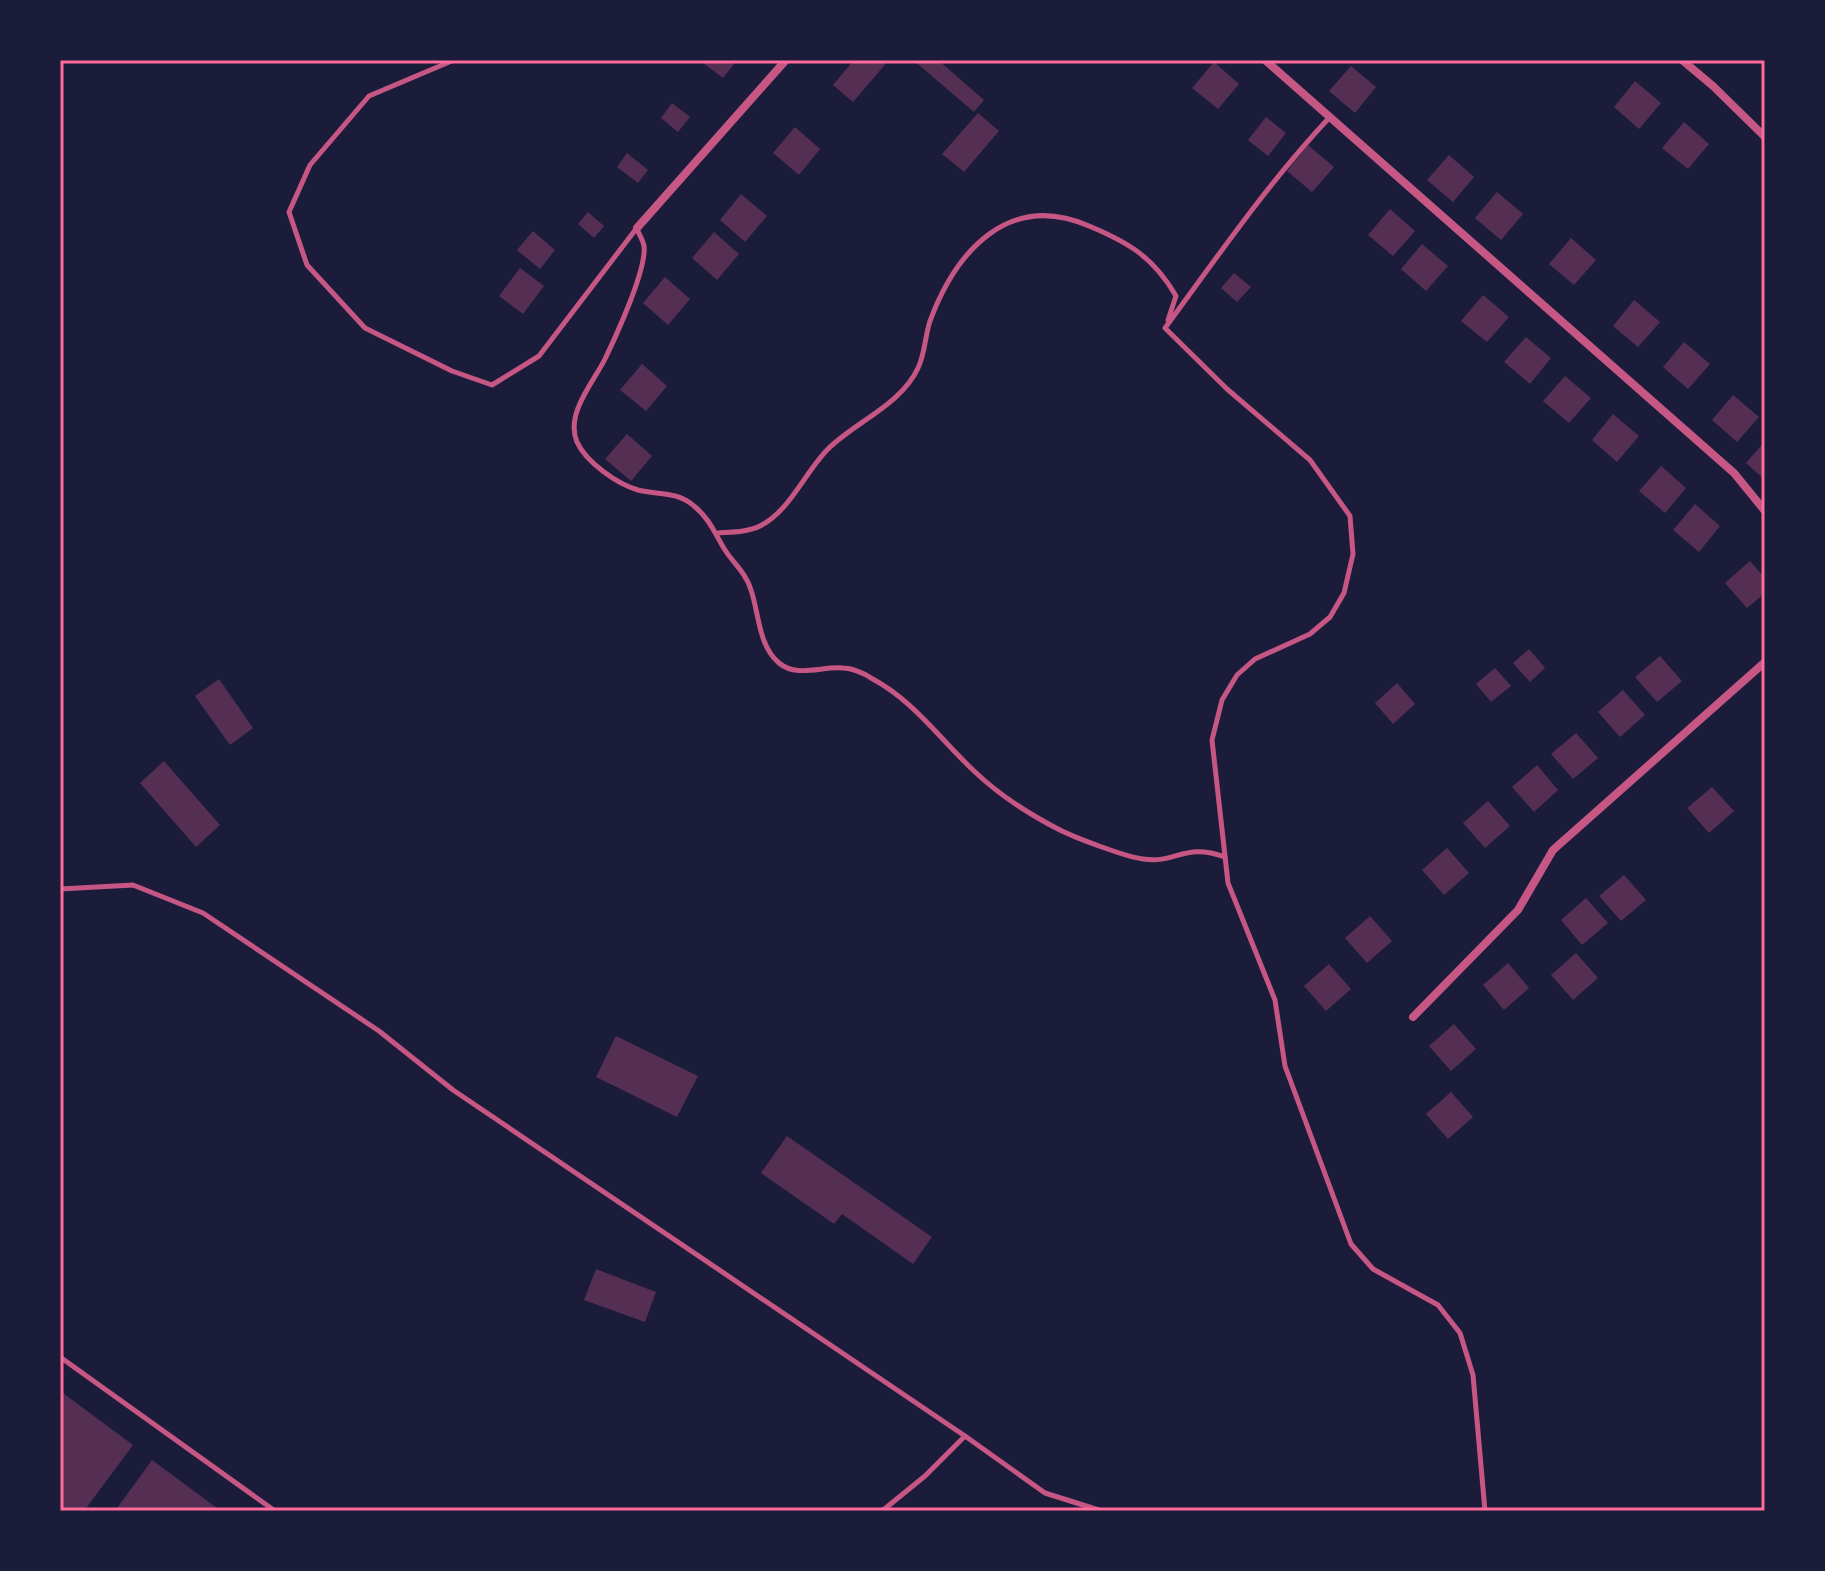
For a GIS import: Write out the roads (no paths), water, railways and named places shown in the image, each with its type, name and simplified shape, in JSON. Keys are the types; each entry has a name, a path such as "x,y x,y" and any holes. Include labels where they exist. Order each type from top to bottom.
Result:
{"street":[{"path":"637,228 786,60"},
{"path":"1265,60 1734,473 1765,511"},
{"path":"1682,60 1765,137"},
{"path":"1413,1017 1518,910 1553,850 1765,662"}],"lane":[{"path":"454,60 369,96 310,165 289,212 307,265 365,328 452,371 492,385 539,356 637,228"},
{"path":"1165,328 1293,155 1329,118"},
{"path":"718,533 739,532 760,526 780,511 830,447 905,387 918,368 929,323 956,271 976,245 996,228 1009,222 1023,216 1053,214 1096,228 1144,255 1162,272 1176,296 1165,328"},
{"path":"637,228 644,245 643,264 605,357 578,408 573,426 578,443 590,459 619,481 637,490 676,495 704,515 718,533 725,550 743,571 752,590 760,628 768,648 779,663 797,671 844,667 870,677 910,705 975,772 1014,804 1060,831 1142,859 1165,859 1190,851 1206,850 1225,857"},
{"path":"1165,328 1227,389 1310,460 1350,516 1353,554 1344,593 1330,617 1310,634 1255,659 1237,675 1222,700 1212,740 1228,883 1275,1000 1285,1066 1351,1244 1373,1269 1438,1305 1460,1333 1473,1375 1485,1511"},
{"path":"60,889 133,885 203,913 379,1031 453,1090 1045,1493 1102,1511"},
{"path":"60,1357 275,1511"},
{"path":"882,1511 925,1476 965,1436"}]}
